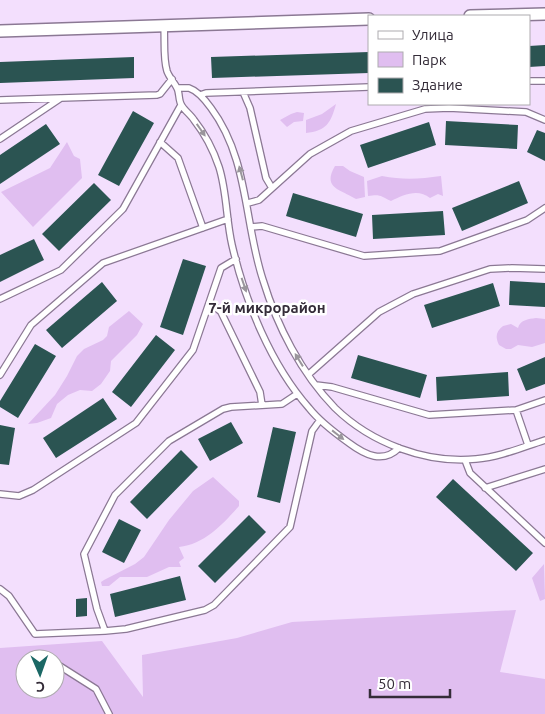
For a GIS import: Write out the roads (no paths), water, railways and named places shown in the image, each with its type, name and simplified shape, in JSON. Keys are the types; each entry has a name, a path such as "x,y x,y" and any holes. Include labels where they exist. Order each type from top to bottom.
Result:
{"street":[{"path":"508,15 545,14"},
{"path":"0,31 368,20"}],"lane":[{"path":"164,26 166,66 178,88 181,105 204,132 220,169 236,259 256,319 272,352 298,394 320,420 360,451 373,456 384,457 394,454 399,448"},
{"path":"0,100 157,95 160,94 172,79"},
{"path":"530,82 545,81"},
{"path":"200,95 368,87"},
{"path":"178,88 190,88 200,95 215,113 234,150 248,203 257,258 271,304 285,334 316,385 344,416 366,432 399,448 415,454 441,459 465,460 491,457 545,440"},
{"path":"244,92 250,108 266,178 272,188"},
{"path":"0,139 60,98"},
{"path":"0,299 61,270 123,209 181,105"},
{"path":"248,203 259,200 310,154 351,131 425,109 449,108 526,112 545,120"},
{"path":"160,142 178,158 203,228"},
{"path":"251,227 262,226 364,256 440,251 527,220 545,208"},
{"path":"0,375 31,325 104,263 228,219"},
{"path":"0,494 19,496 33,490 136,424 194,350 221,268 236,259"},
{"path":"309,374 379,312 413,294 490,270 512,268 545,269"},
{"path":"210,302 221,312 260,392 262,405"},
{"path":"316,385 327,385 429,415 516,410 545,400"},
{"path":"105,631 97,609 84,554 115,495 169,440 227,408 282,404 298,394"},
{"path":"516,410 528,445"},
{"path":"0,589 9,596 35,634 126,630 205,610 214,605 290,527 312,431 320,420"},
{"path":"465,460 469,472 545,544"},
{"path":"486,488 545,468"},
{"path":"65,669 96,689 109,714"}],"district":[{"name":"7-й микрорайон","path":"267,307"}]}
